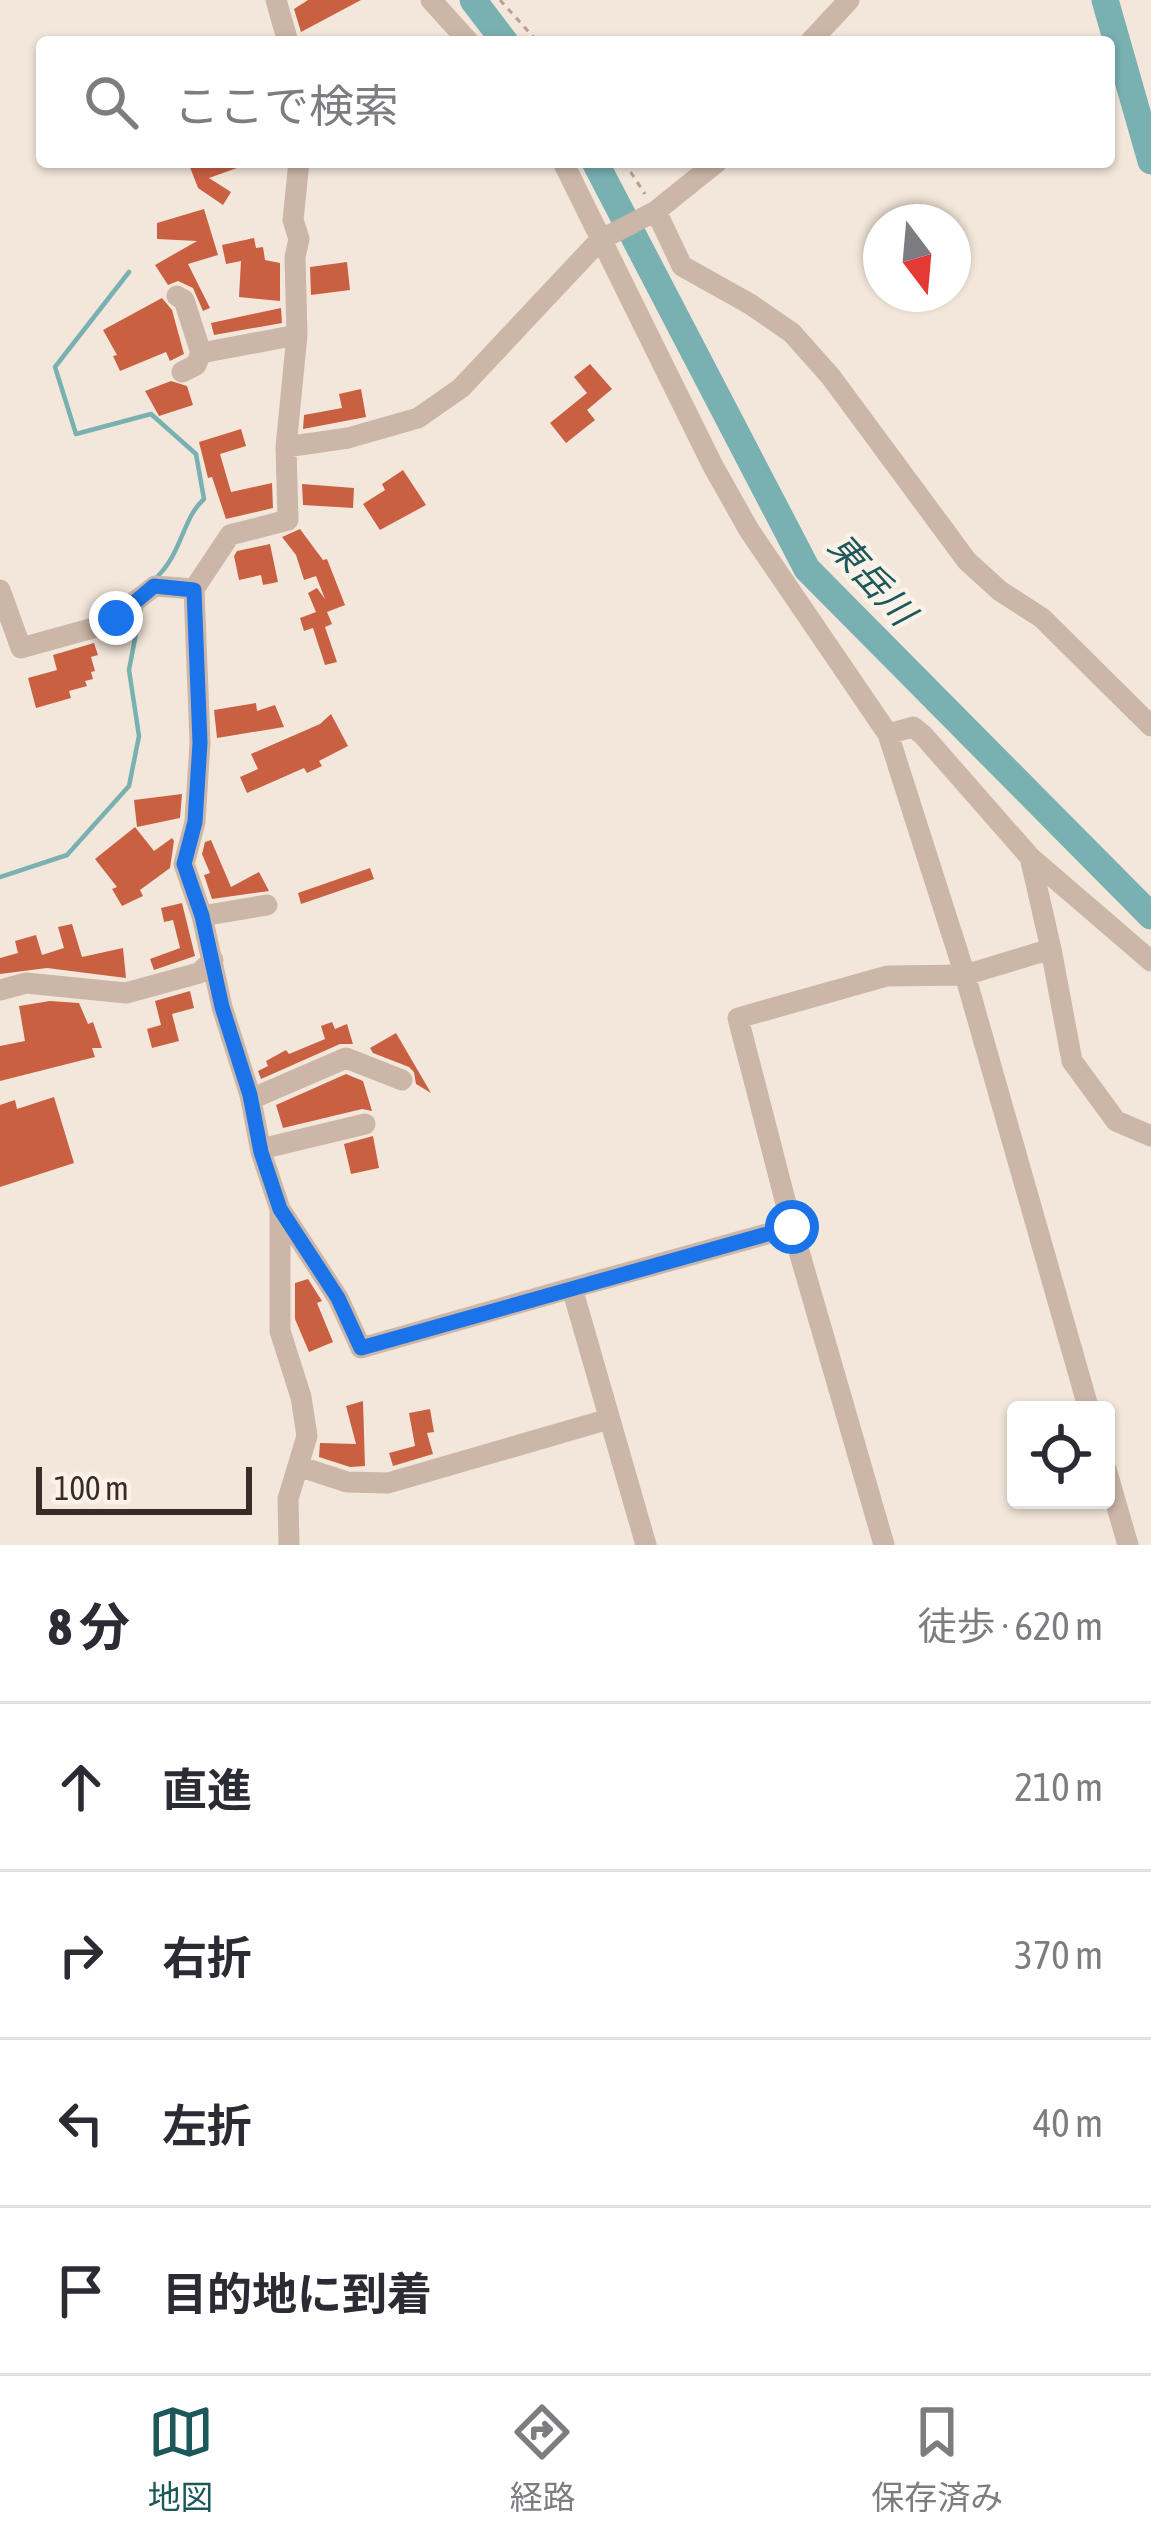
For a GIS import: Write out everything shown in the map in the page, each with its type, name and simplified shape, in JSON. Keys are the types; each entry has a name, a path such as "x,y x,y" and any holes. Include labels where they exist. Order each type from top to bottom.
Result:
{"street":[{"path":"276,0 286,36"},
{"path":"816,36 849,0"},
{"path":"426,1 463,36"},
{"path":"298,168 293,220 299,239 295,256 297,335 286,447 288,520 230,535 194,590 200,743 195,822 184,864 280,1209 338,1298 361,1348 792,1227"},
{"path":"566,168 712,466 749,530 888,734 964,975 1086,1401"},
{"path":"286,447 348,438 418,418 461,388 600,240 656,211 710,168"},
{"path":"656,211 682,266 792,333 831,376 967,561 1000,591 1042,618 1151,726"},
{"path":"177,296 184,300 201,353 196,365 182,372"},
{"path":"201,353 297,335"},
{"path":"0,590 21,648 104,625 154,586 194,590"},
{"path":"888,734 913,728 923,735 1030,857 1151,961"},
{"path":"1030,857 1072,1061 1116,1121 1151,1136"},
{"path":"202,916 266,905"},
{"path":"884,1545 792,1227 738,1018 887,976 964,975 1052,949"},
{"path":"0,990 26,983 126,993 199,974 213,960"},
{"path":"251,1099 354,1055 402,1080"},
{"path":"261,1149 365,1124"},
{"path":"280,1209 280,1331 301,1397 307,1436 288,1498 289,1545"},
{"path":"572,1288 646,1545"},
{"path":"298,1466 347,1482 388,1483 609,1418"},
{"path":"1115,1500 1128,1545"}],"path":[{"path":"500,0 533,36"},
{"path":"628,168 656,211"}],"building":[{"path":"308,0 361,0 301,32 294,9"},
{"path":"190,168 237,168 209,178 231,192 223,205 198,188"},
{"path":"204,209 218,255 188,264 210,308 203,311 193,288 178,281 168,285 155,265 197,241 157,239 157,223"},
{"path":"254,238 256,248 263,247 265,260 280,263 280,301 239,297 241,261 226,264 222,245"},
{"path":"347,262 350,290 311,295 310,267"},
{"path":"162,298 172,310 184,354 170,361 166,352 120,371 103,330"},
{"path":"281,308 282,323 214,335 211,323"},
{"path":"590,364 612,389 587,410 595,420 566,443 550,423 587,393 574,377"},
{"path":"171,381 187,386 193,405 159,416 145,391"},
{"path":"361,389 366,417 303,429 304,415 342,408 339,394"},
{"path":"241,429 246,446 220,454 231,492 272,483 273,508 226,519 199,442"},
{"path":"403,470 426,505 380,530 363,504"},
{"path":"302,484 354,488 353,508 303,505"},
{"path":"300,529 323,560 327,559 345,605 327,612 332,624 325,627 337,662 325,665 313,628 304,631 300,618 316,612 308,593 317,588 325,599 316,576 304,580 296,555 282,537"},
{"path":"270,544 278,582 263,585 261,575 239,580 237,551"},
{"path":"94,643 98,655 91,657 95,671 91,672 93,679 85,681 87,686 69,691 71,698 36,708 28,678 57,670 53,655"},
{"path":"256,703 257,711 275,705 284,727 217,738 214,710"},
{"path":"331,714 348,746 307,773 304,768 247,793 240,777 258,769 251,754 320,724"},
{"path":"182,794 180,818 137,827 134,800"},
{"path":"135,827 154,851 172,838 170,868 140,890 143,896 122,906 112,889 117,887 95,859"},
{"path":"211,840 231,887 259,872 269,891 212,899 204,875 210,873 202,854 205,842"},
{"path":"370,868 374,879 301,904 298,893"},
{"path":"182,903 195,956 154,970 150,959 180,948 173,920 164,922 161,908"},
{"path":"72,924 82,957 123,948 126,978 47,968 0,974 0,958 18,953 15,941 36,935 42,955 64,948 58,927"},
{"path":"190,991 194,1008 172,1014 179,1041 152,1048 147,1029 161,1025 155,1001"},
{"path":"79,1003 88,1024 93,1022 102,1048 92,1048 95,1057 0,1081 0,1046 25,1041 19,1006"},
{"path":"332,1022 335,1029 347,1024 353,1044 340,1044 261,1079 258,1071 268,1066 266,1061 325,1039 321,1026"},
{"path":"396,1033 431,1093 416,1084 409,1067 370,1048"},
{"path":"346,1074 363,1081 372,1111 362,1109 283,1128 276,1105"},
{"path":"54,1097 74,1163 0,1187 0,1105 15,1100 17,1109"},
{"path":"373,1136 379,1168 351,1174 344,1144"},
{"path":"308,1279 322,1301 317,1303 333,1342 309,1352 295,1319 295,1283"},
{"path":"363,1401 365,1466 350,1467 319,1457 320,1443 356,1444 346,1406"},
{"path":"430,1409 434,1432 427,1433 433,1454 393,1466 389,1453 415,1446 409,1413"}],"waterway":[{"name":"東岳川","path":"473,0 500,36"},
{"path":"1105,0 1151,161"},
{"name":"東岳川","path":"598,168 807,569 1151,916"},
{"path":"129,272 55,367 76,434 151,414 196,454 204,499 157,577"},
{"path":"0,877 67,855 129,786 139,736 129,670 141,607"}],"route":[{"path":"116,618 154,586 194,590 200,743 195,822 184,864 280,1209 338,1298 361,1348 792,1227"}]}
